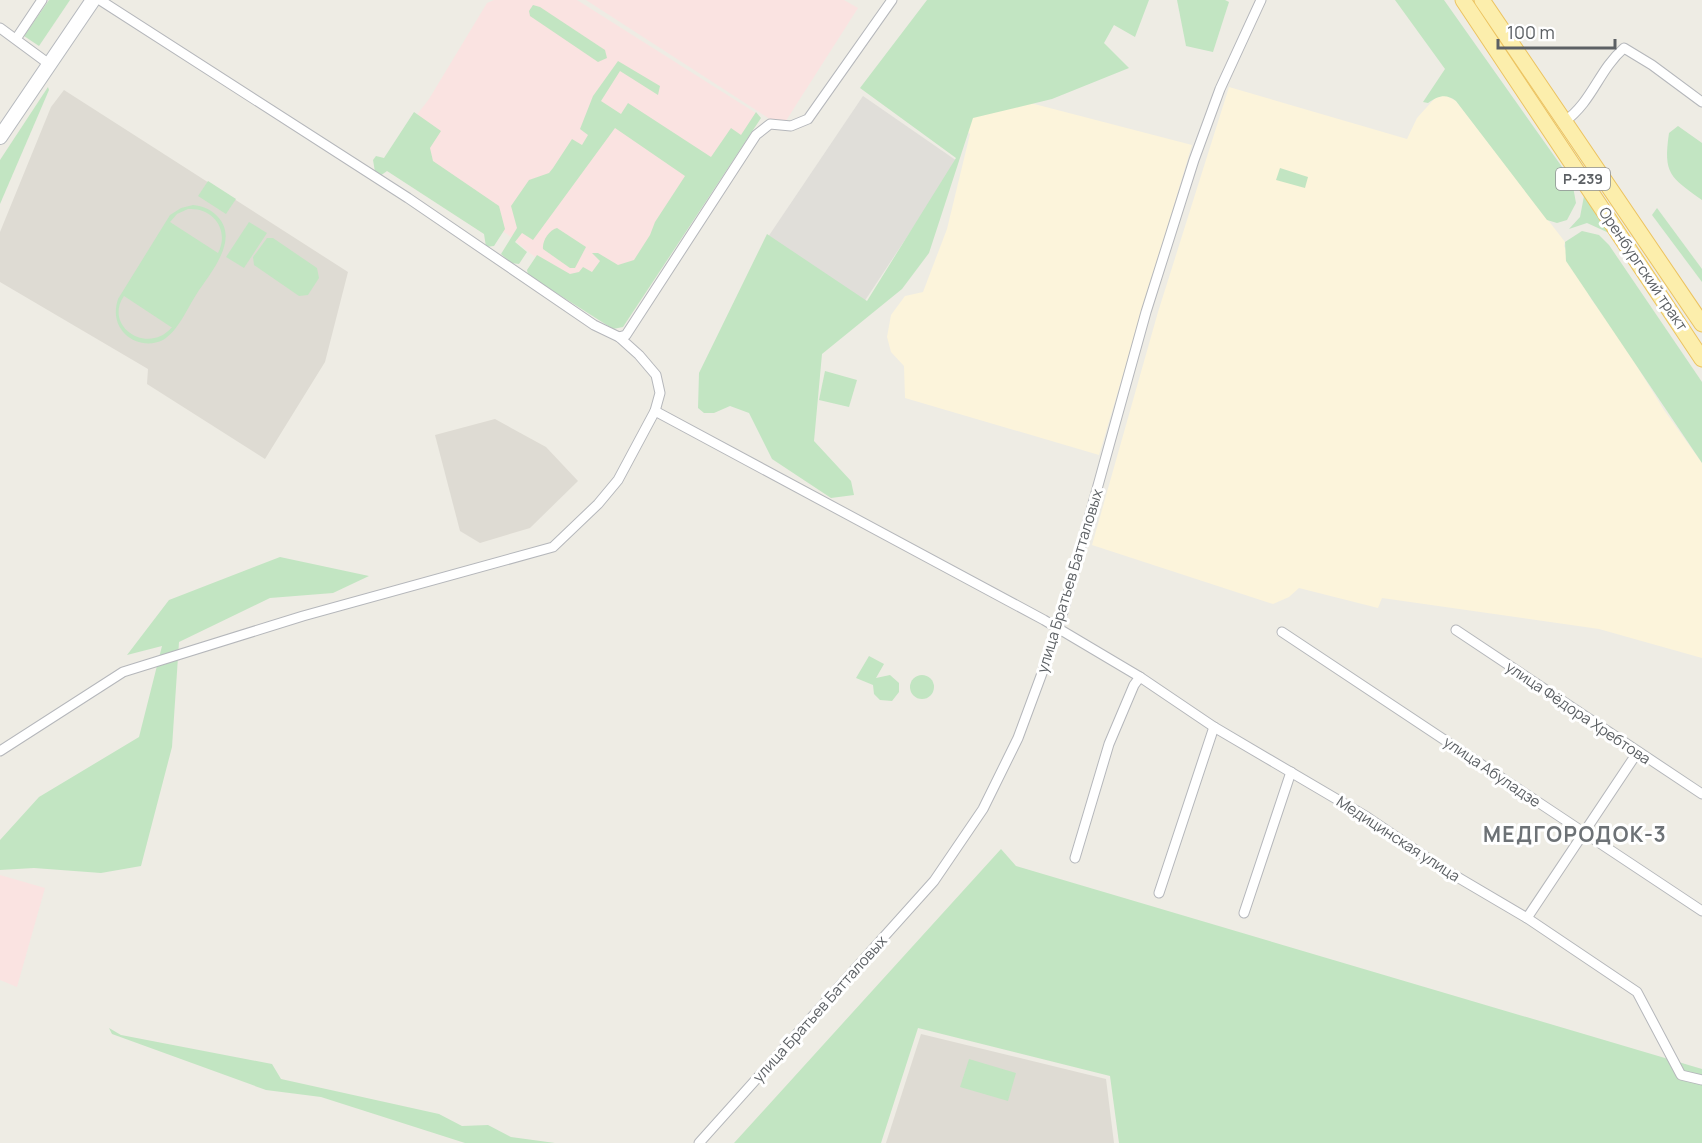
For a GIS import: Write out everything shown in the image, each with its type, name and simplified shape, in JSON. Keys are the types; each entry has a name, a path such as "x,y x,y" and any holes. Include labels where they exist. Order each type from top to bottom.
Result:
{"main road":[{"name":"Оренбургский тракт","path":"1463,0 1702,360"},
{"name":"Оренбургский тракт","path":"1482,0 1702,324"}],"street":[{"path":"16,39 42,0"},
{"path":"0,137 93,0"},
{"path":"0,750 123,672 303,615 553,547 591,511 618,480 655,411 660,393 656,375 619,337 594,325 408,198 100,0"},
{"path":"619,337 626,334 756,135 770,124 791,126 808,119 892,0"},
{"name":"улица Братьев Батталовых","path":"699,1143 934,881 960,846 982,809 1018,738 1058,630 1148,305 1194,160 1220,89 1261,0"},
{"path":"0,28 49,64"},
{"path":"1564,122 1580,110 1605,69 1624,48 1652,65 1702,102"},
{"name":"Медицинская улица","path":"655,411 1140,677 1214,727 1367,818 1442,868 1527,918 1637,992 1681,1075 1702,1080"},
{"name":"улица Фёдора Хребтова","path":"1456,630 1637,753 1702,794"},
{"name":"улица Абуладзе","path":"1282,632 1702,911"},
{"path":"1075,858 1109,744 1134,685 1140,677"},
{"path":"1159,893 1214,727"},
{"path":"1527,918 1637,753"},
{"path":"1244,913 1291,772"}],"shaded area":[{"path":"494,0 577,0 759,115 613,307 531,254 507,234 385,157 429,99 487,3"},
{"path":"586,0 844,0 858,8 782,127"},
{"path":"1229,87 1407,139 1417,118 1436,97 1445,95 1456,101 1565,242 1564,246 1591,299 1617,334 1664,410 1702,463 1702,658 1599,629 1382,598 1378,608 1299,588 1289,597 1273,604 1092,545 1158,312"},
{"path":"976,89 1192,145 1099,455 905,398 904,366 891,352 887,337 891,315 905,296 923,292 947,229 970,134 963,127"},
{"path":"64,90 348,272 325,362 265,459 147,384 148,369 0,282 0,232 51,107"},
{"path":"863,96 957,161 864,302 768,237"},
{"path":"495,419 546,447 578,481 530,528 480,543 460,531 435,435"},
{"path":"0,875 45,888 17,987 0,980"},
{"path":"921,1034 1106,1079 1114,1143 886,1143"}],"green space":[{"path":"49,0 70,0 39,46 24,36"},
{"path":"927,0 1149,0 1135,37 1114,25 1104,43 1129,68 1052,99 973,118 929,253 902,289 822,354 814,441 851,481 854,495 831,498 772,459 749,413 730,406 714,413 704,413 698,408 699,373 767,234 867,301 956,158 860,88"},
{"path":"1177,0 1225,0 1229,2 1213,52 1186,46"},
{"path":"1395,0 1444,0 1572,181 1576,203 1567,220 1557,223 1547,220 1456,101 1445,96 1428,103 1423,102 1445,69"},
{"path":"533,5 540,7 605,50 607,58 598,62 530,16 529,11"},
{"path":"618,61 660,86 658,95 620,71 601,101 621,114 628,103 711,157 731,128 741,135 756,112 761,118 623,327 613,329 528,275 527,270 537,255 570,274 579,272 583,267 592,272 600,261 592,253 598,253 618,265 634,260 650,235 655,222 685,176 615,128 533,240 522,233 515,242 527,252 519,264 511,263 501,254 517,228 511,206 529,180 549,173 572,139 582,145 588,135 580,129 593,96"},
{"path":"48,87 49,90 0,204 0,160"},
{"path":"414,112 441,131 430,148 433,161 499,206 505,229 494,246 486,247 484,234 387,171 380,176 375,172 373,160 376,156 384,158"},
{"path":"1678,126 1702,143 1702,200 1676,180 1668,166 1669,133"},
{"path":"1280,168 1308,177 1305,188 1276,180"},
{"path":"208,181 236,199 226,214 198,196"},
{"path":"1584,196 1609,233 1587,223 1569,229 1580,217"},
{"path":"197,205 215,214 224,226 226,236 224,247 214,267 173,331 158,342 138,342 125,334 117,322 118,299 170,215 181,208","holes":["188,209 205,212 217,222 222,236 218,253 170,222 177,214","124,296 171,327 172,327 162,335 151,339 131,334 119,318 119,307"]},
{"path":"1657,208 1702,269 1702,282 1652,215"},
{"path":"249,222 267,233 244,268 226,257"},
{"path":"557,228 586,247 575,268 570,268 543,249 547,236"},
{"path":"1582,231 1599,235 1609,245 1702,382 1702,463 1566,261 1565,242"},
{"path":"267,238 273,238 317,268 319,278 308,295 299,296 254,265 253,257"},
{"path":"825,371 857,380 849,407 819,400"},
{"path":"280,557 369,576 333,593 270,598 179,642 172,747 141,866 101,873 34,868 0,870 0,840 39,797 139,737 162,646 127,655 169,600"},
{"path":"869,656 884,664 876,678 890,675 899,683 899,692 892,701 880,700 874,694 873,685 856,678"},
{"path":"922,675 930,679 934,687 930,695 922,699 914,695 910,687 914,679"},
{"path":"1001,849 1016,866 1702,1069 1702,1143 1119,1143 1110,1076 918,1028 881,1143 734,1143"},
{"path":"109,1028 121,1035 272,1064 281,1079 439,1114 462,1126 488,1125 511,1137 555,1143 465,1143 321,1097 266,1090 112,1034"},
{"path":"969,1059 1016,1073 1008,1101 960,1087"}],"district":[{"name":"МЕДГОРОДОК-3","path":"1575,835"}]}
